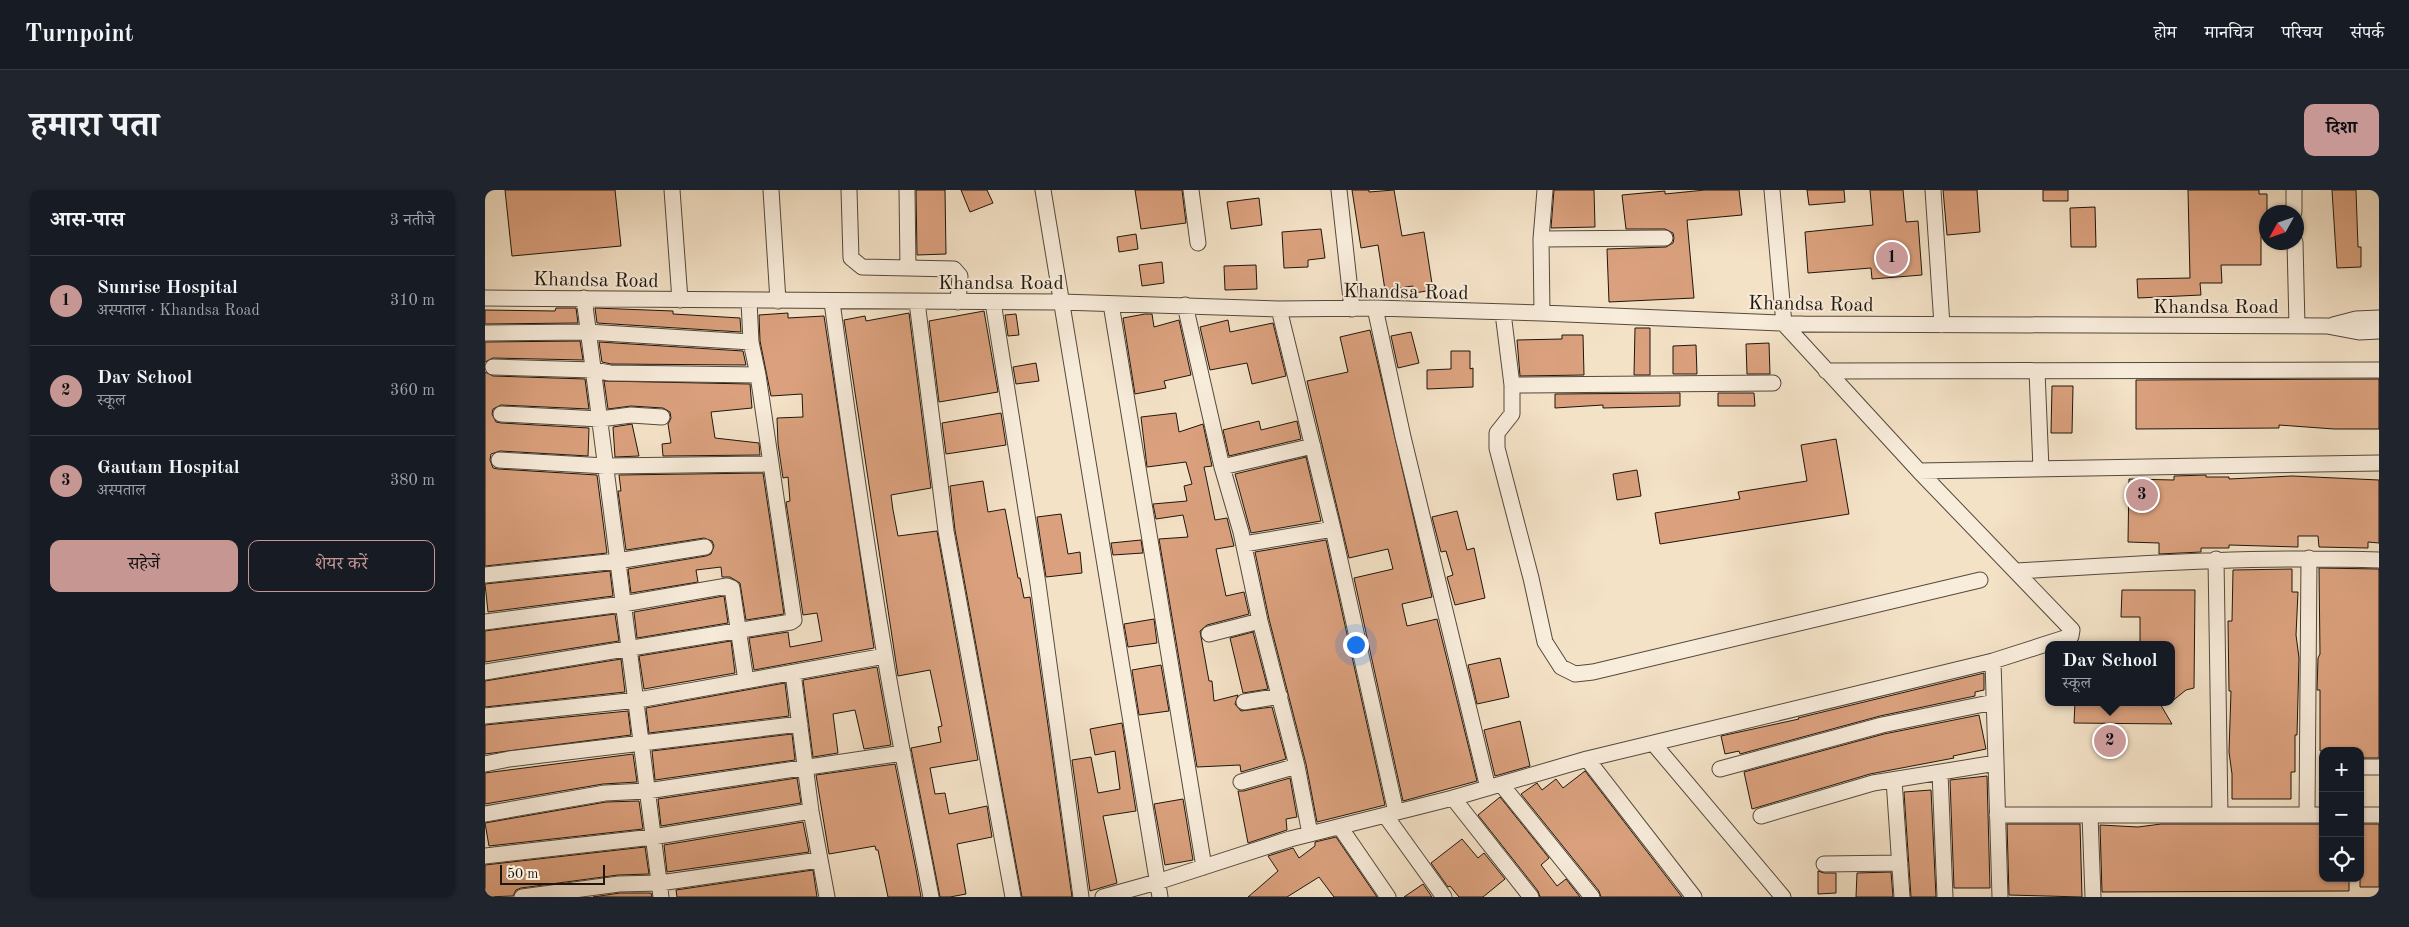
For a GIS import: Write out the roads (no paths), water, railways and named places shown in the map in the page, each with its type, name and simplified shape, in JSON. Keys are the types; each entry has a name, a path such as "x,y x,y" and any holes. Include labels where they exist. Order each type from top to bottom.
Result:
{"street":[{"path":"672,190 680,300"},
{"path":"771,190 778,301"},
{"path":"849,190 851,258 862,267 954,269 958,271 960,276 958,302"},
{"path":"907,190 908,268"},
{"path":"1043,190 1159,890"},
{"path":"1191,190 1199,243"},
{"path":"1339,190 1352,309"},
{"path":"1542,313 1541,239 1545,190"},
{"path":"1772,190 1784,324 1919,470 2072,630 2073,634 2068,639 2061,641"},
{"path":"1933,190 1942,325"},
{"path":"2293,190 2294,205"},
{"path":"1541,239 1665,238"},
{"path":"2295,250 2297,326"},
{"name":"Khandsa Road","path":"485,298 832,302 1061,302 1279,309 1375,308 1542,313 1784,324 2327,326 2359,332 2379,331"},
{"path":"585,298 587,332 661,890"},
{"path":"485,672 791,622 795,618 769,464 758,375 751,342 749,301"},
{"path":"832,302 864,533 879,609 885,656 931,897"},
{"path":"917,302 945,531 1013,897"},
{"path":"993,302 1038,584 1081,897"},
{"path":"1111,304 1204,867"},
{"path":"1185,305 1222,467 1243,544 1260,621 1297,766 1310,834"},
{"path":"1375,308 1403,437 1495,786 1592,897"},
{"path":"1279,309 1333,529 1390,814 1444,897"},
{"path":"1503,313 1512,385 1512,414 1497,434 1500,461 1531,578 1545,642 1561,667 1575,674 1593,672 1684,652 1980,580"},
{"name":"Khandsa Road","path":"2327,326 2356,319 2379,318"},
{"path":"486,333 587,332 751,342"},
{"path":"493,367 593,370 610,373 758,375"},
{"path":"1826,371 2379,370"},
{"path":"2037,371 2041,468"},
{"path":"1512,385 1773,383"},
{"path":"501,414 600,419 631,415 662,417"},
{"path":"1222,467 1313,446"},
{"path":"499,460 606,466 769,464"},
{"path":"1919,470 2379,463"},
{"path":"1243,544 1333,529"},
{"path":"485,575 617,561 705,547"},
{"path":"2017,571 2216,559 2309,558 2379,560"},
{"path":"2307,815 2315,767 2309,558"},
{"path":"2216,559 2220,815"},
{"path":"485,622 623,604 727,586 732,588 746,681"},
{"path":"1209,634 1260,621"},
{"path":"1103,897 1159,890 1204,867 1310,834 1340,828 1453,798 1587,759 1993,661 2045,646"},
{"path":"485,716 637,700 885,656"},
{"path":"1993,661 2000,897"},
{"path":"793,673 811,811 827,897"},
{"path":"1244,702 1280,696"},
{"path":"1720,770 1882,725 1995,702"},
{"path":"485,764 509,759 799,724"},
{"path":"1653,743 1783,897"},
{"path":"485,814 605,793 647,791 903,753"},
{"path":"1587,759 1694,897"},
{"path":"1761,816 1873,784 1996,763"},
{"path":"1241,782 1297,766"},
{"path":"2364,767 2379,767"},
{"path":"1940,772 1945,897"},
{"path":"1894,780 1902,897"},
{"path":"1453,798 1531,897"},
{"path":"485,856 653,837 811,811"},
{"path":"1997,815 2319,815"},
{"path":"2090,815 2093,897"},
{"path":"2364,815 2379,815"},
{"path":"1340,828 1389,897"},
{"path":"522,897 619,884 661,890 819,860"},
{"path":"1824,864 1900,863"}],"place":[{"name":"Sunrise Hospital","path":"1892,258"},
{"name":"Gautam Hospital","path":"2142,495"},
{"name":"Dav School","path":"2110,741"}]}
